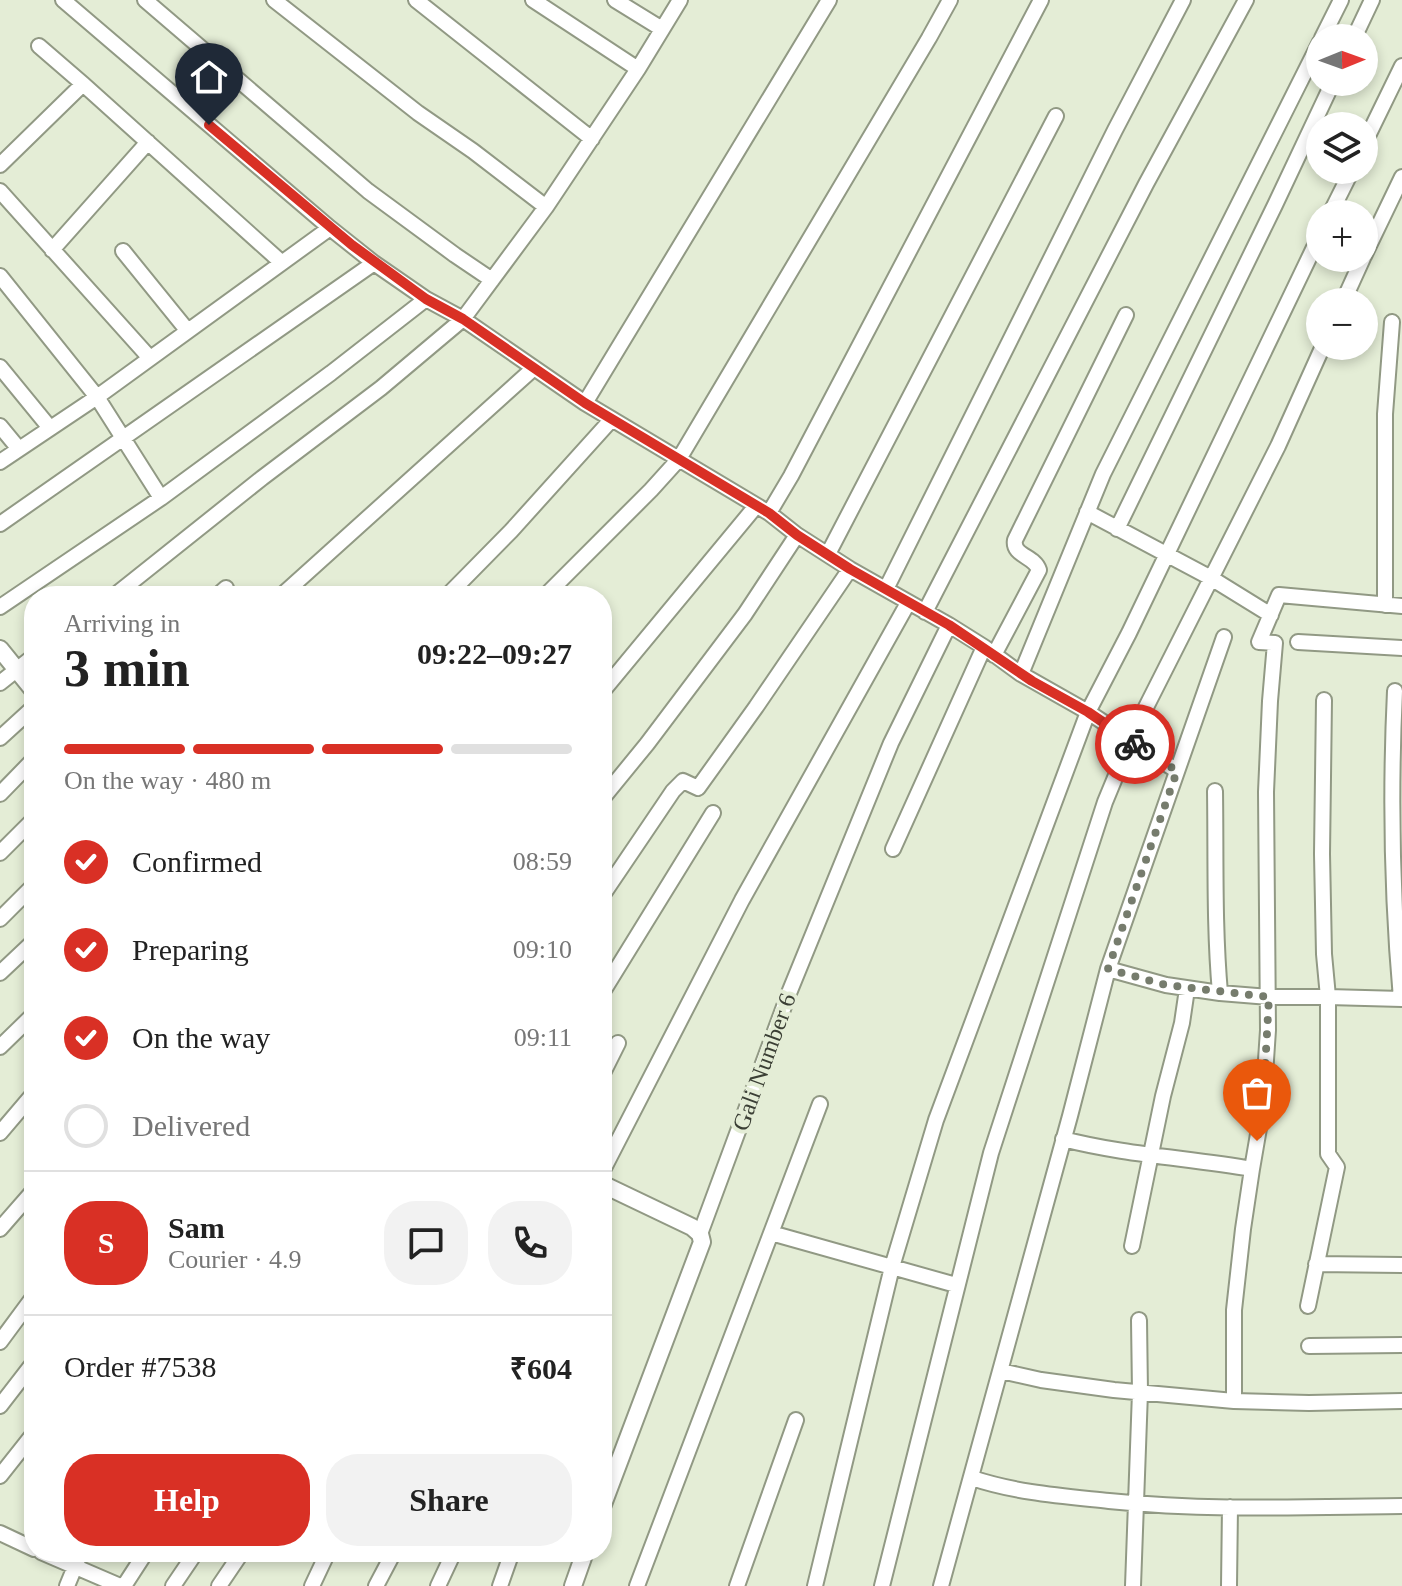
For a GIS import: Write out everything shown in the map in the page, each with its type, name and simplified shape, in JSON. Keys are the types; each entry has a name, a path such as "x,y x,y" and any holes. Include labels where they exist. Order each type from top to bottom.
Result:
{"street":[{"path":"63,0 330,228 426,299 463,319 585,403 762,509 850,569 949,625 1021,674 1088,712 1177,771"},
{"path":"145,0 368,191 492,280"},
{"path":"274,0 418,113 546,207"},
{"path":"416,0 592,139"},
{"path":"533,0 638,69"},
{"path":"615,0 662,29"},
{"path":"127,586 381,388 463,319 546,207 680,0"},
{"path":"585,403 829,0"},
{"path":"612,681 791,476 1041,0"},
{"path":"886,589 1183,0"},
{"path":"925,612 1139,198 1246,0"},
{"path":"1329,24 1341,0"},
{"path":"1361,24 1372,0"},
{"path":"555,586 679,459 921,52 945,2"},
{"path":"39,46 281,262"},
{"path":"1378,115 1402,66"},
{"path":"1021,674 1103,474 1306,70"},
{"path":"0,165 83,84"},
{"path":"1117,529 1326,96"},
{"path":"828,554 1056,116"},
{"path":"52,250 148,142"},
{"path":"1378,228 1402,177"},
{"path":"0,191 149,357"},
{"path":"0,462 97,397 330,228"},
{"path":"123,251 187,330"},
{"path":"0,524 374,263"},
{"path":"815,1586 892,1267 936,1120 1088,712 1306,264"},
{"path":"0,276 97,397 161,498"},
{"path":"31,586 161,498 426,299"},
{"path":"893,849 989,651 1039,570 1036,563 1016,550 1015,540 1126,315"},
{"path":"1385,605 1385,414 1392,322"},
{"path":"882,1586 991,1153 1105,802 1130,740 1278,446 1317,360"},
{"path":"0,367 50,428"},
{"path":"292,586 534,368"},
{"path":"457,586 612,419"},
{"path":"0,426 19,449"},
{"path":"1087,512 1211,578 1271,615"},
{"path":"612,787 745,614 797,535"},
{"path":"612,881 673,791 683,781 698,788 850,569"},
{"path":"0,607 24,591"},
{"path":"1234,1401 1234,1310 1243,1229 1263,1105 1269,997 1266,778 1275,643 1259,642 1279,595 1402,606"},
{"path":"612,1153 742,900 908,603"},
{"name":"Gali Number 6","path":"612,1480 700,1252 700,1234 789,993 891,743 949,625"},
{"path":"941,1586 1108,969 1224,637"},
{"path":"1298,642 1402,648"},
{"path":"0,649 24,679"},
{"path":"0,683 24,663"},
{"path":"1108,969 1166,985 1220,993 1402,999 1394,912 1395,691"},
{"path":"1308,1306 1337,1167 1328,1154 1328,997 1322,901 1324,700"},
{"path":"0,738 24,716"},
{"path":"0,794 24,769"},
{"path":"1215,791 1215,932 1220,993"},
{"path":"612,977 713,813"},
{"path":"0,853 24,829"},
{"path":"0,919 24,895"},
{"path":"0,973 24,950"},
{"path":"1132,1246 1187,989"},
{"path":"0,1047 24,1024"},
{"path":"612,1055 618,1043"},
{"path":"637,1586 820,1104"},
{"path":"0,1133 24,1105"},
{"path":"1063,1139 1150,1156 1252,1169"},
{"path":"612,1189 692,1227 700,1234"},
{"path":"0,1229 24,1201"},
{"path":"771,1233 956,1285"},
{"path":"1316,1264 1402,1265"},
{"path":"0,1342 24,1310"},
{"path":"1133,1586 1140,1392 1139,1320"},
{"path":"1309,1346 1402,1345"},
{"path":"1001,1371 1041,1380 1234,1401 1402,1401"},
{"path":"0,1406 24,1375"},
{"path":"737,1586 796,1420"},
{"path":"0,1476 24,1446"},
{"path":"972,1478 1014,1491 1137,1504 1271,1508 1402,1506"},
{"path":"1229,1586 1230,1507"},
{"path":"0,1533 24,1544"},
{"path":"62,1562 122,1586 139,1562"},
{"path":"67,1586 77,1562"},
{"path":"173,1586 189,1562"},
{"path":"219,1586 235,1562"},
{"path":"312,1586 323,1562"},
{"path":"376,1586 389,1562"},
{"path":"438,1586 449,1562"},
{"path":"500,1586 508,1562"},
{"path":"573,1586 581,1562"}],"way so far":[{"path":"1135,744 1177,771 1108,969 1166,985 1269,997 1263,1105 1257,1141"}],"route":[{"path":"209,125 330,228 426,299 463,319 585,403 769,513 850,569 949,625 1021,674 1088,712 1135,744"}]}
